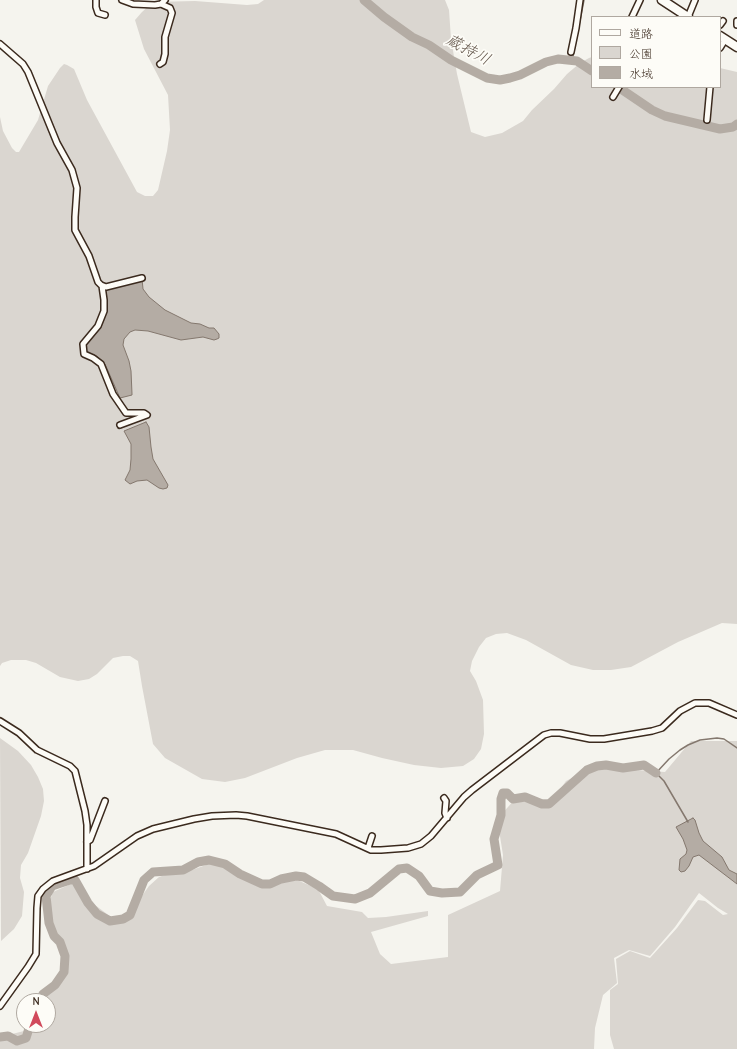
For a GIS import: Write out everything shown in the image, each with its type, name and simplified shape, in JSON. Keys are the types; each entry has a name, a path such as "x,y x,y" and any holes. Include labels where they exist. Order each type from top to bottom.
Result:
{"main road":[{"path":"662,0 686,16"},
{"path":"723,38 737,47"}],"street":[{"path":"96,0 98,13 105,15"},
{"path":"122,0 133,4 163,2 170,8 172,13 165,37 165,54 163,62 160,64"},
{"path":"571,52 580,0"},
{"path":"632,16 640,0"},
{"path":"688,16 695,0"},
{"path":"0,44 18,59 28,72 57,143 72,170 77,188 74,221 75,230 90,256 98,282 102,286 104,300 104,311 98,326 83,344 84,354 101,364 112,394 126,413 144,413 148,415 120,425"},
{"path":"613,96 618,88"},
{"path":"707,120 710,88"},
{"path":"102,286 106,287 142,278"},
{"path":"0,1006 36,954 38,896 43,889 53,881 87,869 102,861 137,836 153,829 194,819 212,816 236,815 336,834 376,850 415,847 431,836 464,796 544,735 560,733 590,739 604,739 652,731 662,728 680,711 695,703 709,703 737,715"},
{"path":"0,720 19,733 37,750 70,766 75,771 85,811 87,869"},
{"path":"444,798 446,802 445,813 447,818"},
{"path":"87,842 90,840 105,801"},
{"path":"368,848 372,836"}],"green space":[{"path":"264,0 445,0 449,10 451,39 457,74 471,132 485,137 502,133 523,121 567,74 580,63 591,57 591,88 721,88 721,68 737,72 737,624 722,623 678,642 631,667 611,670 593,670 571,665 526,640 507,633 496,634 486,638 479,647 472,661 470,671 476,681 483,700 484,734 481,749 474,759 463,766 441,768 414,765 353,750 325,750 297,758 245,778 225,782 202,779 165,758 153,744 138,661 130,656 113,658 97,674 89,679 78,681 60,677 36,663 26,660 11,660 2,663 0,666 0,117 3,131 12,148 16,152 19,152 38,120 48,86 60,68 64,64 67,65 74,69 87,100 137,192 145,196 153,196 158,190 167,151 170,130 168,95 144,49 135,20 153,2 195,1 247,5 258,4"},
{"path":"0,738 18,751 31,765 43,789 44,801 41,816 28,853 21,865 20,878 24,892 22,916 14,929 1,941"},
{"path":"691,741 737,741 737,1049 614,1049 610,1035 610,990 618,984 616,959 630,951 650,958 677,928 698,900 705,901 723,915 728,914 699,893 675,927 650,956 629,950 614,958 617,983 603,995 595,1028 594,1049 0,1049 0,1037 16,1033 56,1033 56,993 43,993 64,973 68,959 61,942 52,928 48,905 53,892 71,884 79,886 91,902 115,920 127,917 149,886 159,877 177,871 192,870 220,860 240,873 270,884 297,880 318,889 327,906 362,912 368,918 428,911 428,916 371,932 380,954 391,964 448,957 448,915 500,891 503,855 499,830 501,815 515,799 553,799 566,781 598,765 665,772"}],"water":[{"path":"142,279 143,289 149,297 165,310 191,323 214,328 219,334 219,338 214,340 203,337 181,340 148,331 135,330 130,332 124,339 123,345 131,371 132,395 120,398 105,364 97,356 88,355 85,352 85,344 98,330 101,324 106,300 105,290"},
{"path":"146,422 149,427 153,459 168,485 167,488 159,488 147,480 137,481 130,484 125,480 130,470 131,444 124,431"},
{"path":"693,818 703,841 722,857 729,870 737,874 737,884 699,855 693,857 685,871 681,872 679,870 680,859 686,854 687,850 676,827"}],"waterway":[{"name":"蔵持川","path":"364,0 384,17 412,37 429,45 451,60 487,78 500,80 510,78 520,75 546,62 558,59 577,61 591,70"},
{"path":"572,61 584,0"},
{"name":"蔵持川","path":"619,88 652,110 665,116 720,129 733,127 737,124"},
{"path":"688,822 664,781 656,773 680,750 700,740 717,738 724,739 737,748"},
{"path":"44,993 55,985 64,972 65,956 60,942 54,936 49,923 46,896 52,886 70,880 75,880 88,903 97,914 110,921 123,919 130,915 144,880 153,872 183,870 198,862 209,860 225,864 240,874 262,884 270,884 281,879 296,876 304,877 333,896 355,899 370,893 399,869 407,868 419,876 430,891 442,893 460,892 477,875 498,865 494,839 501,815 501,799 503,793 507,793 513,799 525,797 542,804 549,804 587,770 597,766 606,765 623,768 644,765 656,773"},
{"path":"0,1037 8,1036 17,1041 26,1038 28,1033"}]}
